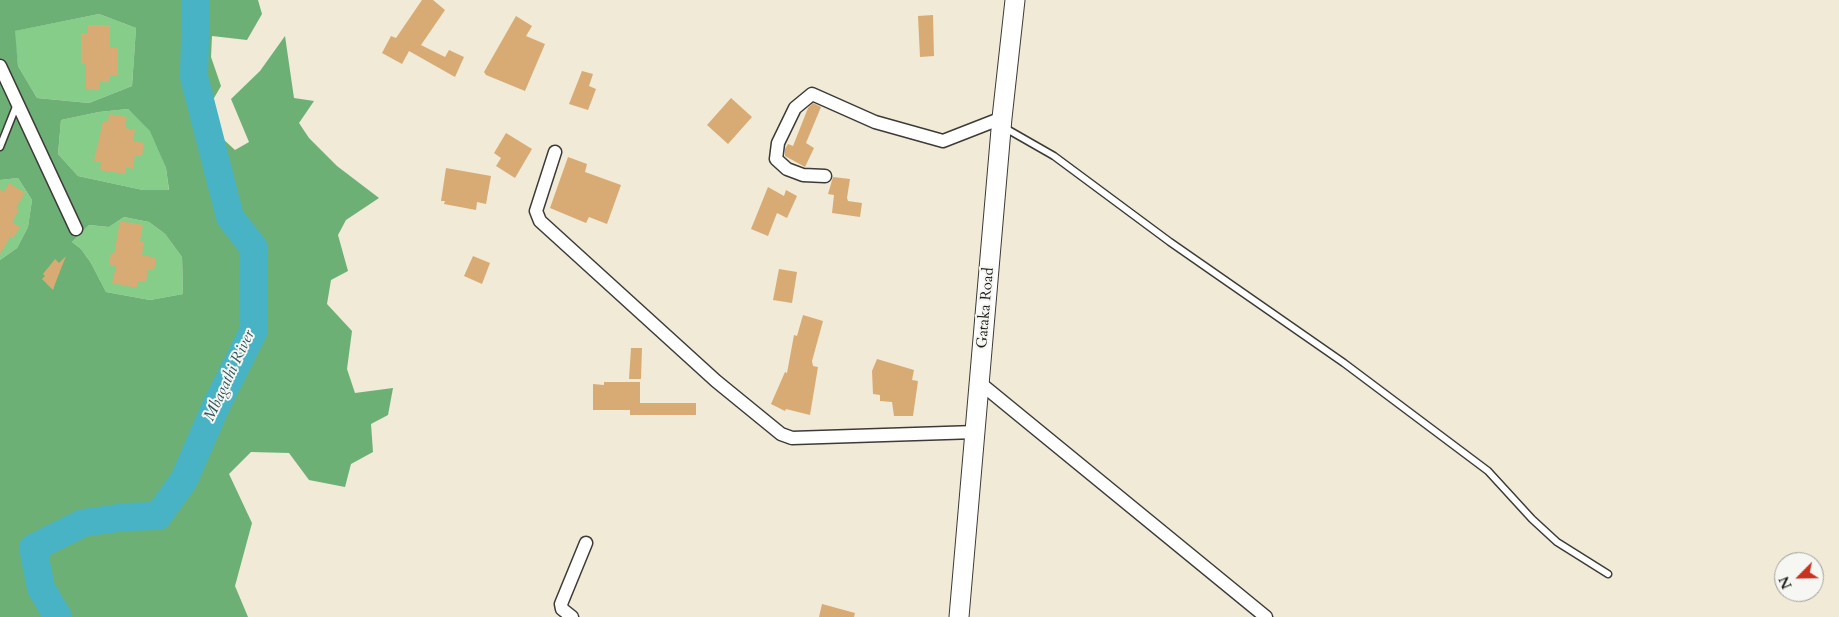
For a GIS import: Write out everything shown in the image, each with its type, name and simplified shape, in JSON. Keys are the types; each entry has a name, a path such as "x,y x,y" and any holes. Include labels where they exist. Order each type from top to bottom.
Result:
{"street":[{"name":"Gataka Road","path":"959,617 1002,122 1015,0"},
{"path":"0,66 76,229"},
{"path":"825,176 804,175 788,169 776,159 778,143 795,108 812,94 875,122 943,141 1002,122"},
{"path":"555,152 536,211 540,221 716,381 781,434 792,438 976,432"},
{"path":"980,383 1266,617"},
{"path":"572,617 562,609 561,604 586,543"}],"lane":[{"path":"0,147 17,103"},
{"path":"1002,122 1054,156 1170,242 1344,363 1488,471 1532,520 1557,542 1608,574"}],"green space":[{"path":"0,0 258,0 262,14 247,40 212,36 211,57 221,86 196,129 222,138 235,150 249,142 231,99 260,71 285,36 294,98 314,101 299,123 309,138 337,166 379,198 346,220 338,235 348,271 331,280 327,304 352,331 347,369 355,393 393,388 388,415 371,424 373,452 351,464 345,487 309,480 289,453 251,452 229,474 252,523 235,586 248,617 0,617 0,260 17,248 28,227 32,200 18,178 0,180","holes":["99,14 136,28 132,86 89,103 37,98 18,66 15,31","128,109 150,131 166,168 169,190 143,190 78,176 58,154 61,120 99,112","124,217 149,222 165,234 182,257 183,294 150,300 106,292 91,263 81,249 72,242 89,225 109,227"]},
{"path":"99,14 136,28 132,86 89,103 37,98 18,66 14,31"},
{"path":"128,109 151,131 166,168 169,191 143,190 78,176 58,154 61,120 99,112"},
{"path":"18,178 32,200 28,227 17,248 0,260 0,180"},
{"path":"124,217 149,222 165,234 182,257 183,294 150,300 106,292 91,263 81,249 72,242 89,225 109,227"}],"building":[{"path":"422,0 433,0 445,10 421,45 445,57 449,50 464,57 455,77 409,51 402,64 382,53 391,36 396,38"},
{"path":"933,15 934,56 920,57 918,16"},
{"path":"516,16 532,26 526,36 545,44 525,91 486,75 484,72"},
{"path":"88,25 110,25 110,48 118,48 118,75 110,75 110,82 100,82 100,90 86,89 86,64 81,64 81,33 88,33"},
{"path":"582,71 593,74 589,86 596,89 588,110 569,104"},
{"path":"731,98 752,117 728,144 707,125"},
{"path":"813,103 821,107 806,143 814,148 805,167 785,156 785,149 788,144 793,146 808,108"},
{"path":"109,114 127,117 125,128 135,130 133,141 144,143 142,156 135,155 133,169 126,167 126,174 100,170 101,161 94,161 103,121 108,122"},
{"path":"506,133 532,149 515,178 496,166 501,158 494,153"},
{"path":"568,157 587,164 585,172 621,185 607,224 589,217 586,223 550,208"},
{"path":"446,168 491,176 486,204 477,202 476,210 444,204 445,201 441,201"},
{"path":"833,177 850,179 847,198 848,201 862,203 860,217 832,213 834,195 828,194"},
{"path":"9,183 25,193 16,208 19,210 12,222 20,227 13,238 11,236 0,254 0,189 4,192"},
{"path":"768,187 784,196 786,190 797,196 787,218 777,213 768,236 751,229"},
{"path":"120,221 143,225 140,241 144,242 142,255 156,258 154,270 148,269 146,282 138,281 137,288 112,283 116,266 109,265 111,253 114,254"},
{"path":"66,256 53,290 42,279 45,276 43,274 55,259 59,263"},
{"path":"473,256 490,263 482,284 464,276"},
{"path":"779,269 797,272 792,303 773,300"},
{"path":"803,315 823,321 812,361 813,366 818,367 810,415 786,409 785,411 771,404 785,372 787,373 794,335 797,336"},
{"path":"631,348 642,348 641,379 629,379"},
{"path":"877,359 914,370 912,380 918,381 913,416 894,416 892,402 880,401 880,395 873,394 872,371"},
{"path":"604,382 640,382 640,403 696,403 696,415 630,415 630,410 593,410 593,384 604,385"},
{"path":"822,604 855,613 854,617 819,617"}],"waterway":[{"name":"Mbagathi River","path":"58,617 41,588 33,548 83,523 125,517 158,516 184,480 215,408 254,330 254,248 230,217 194,77 196,0"}]}
